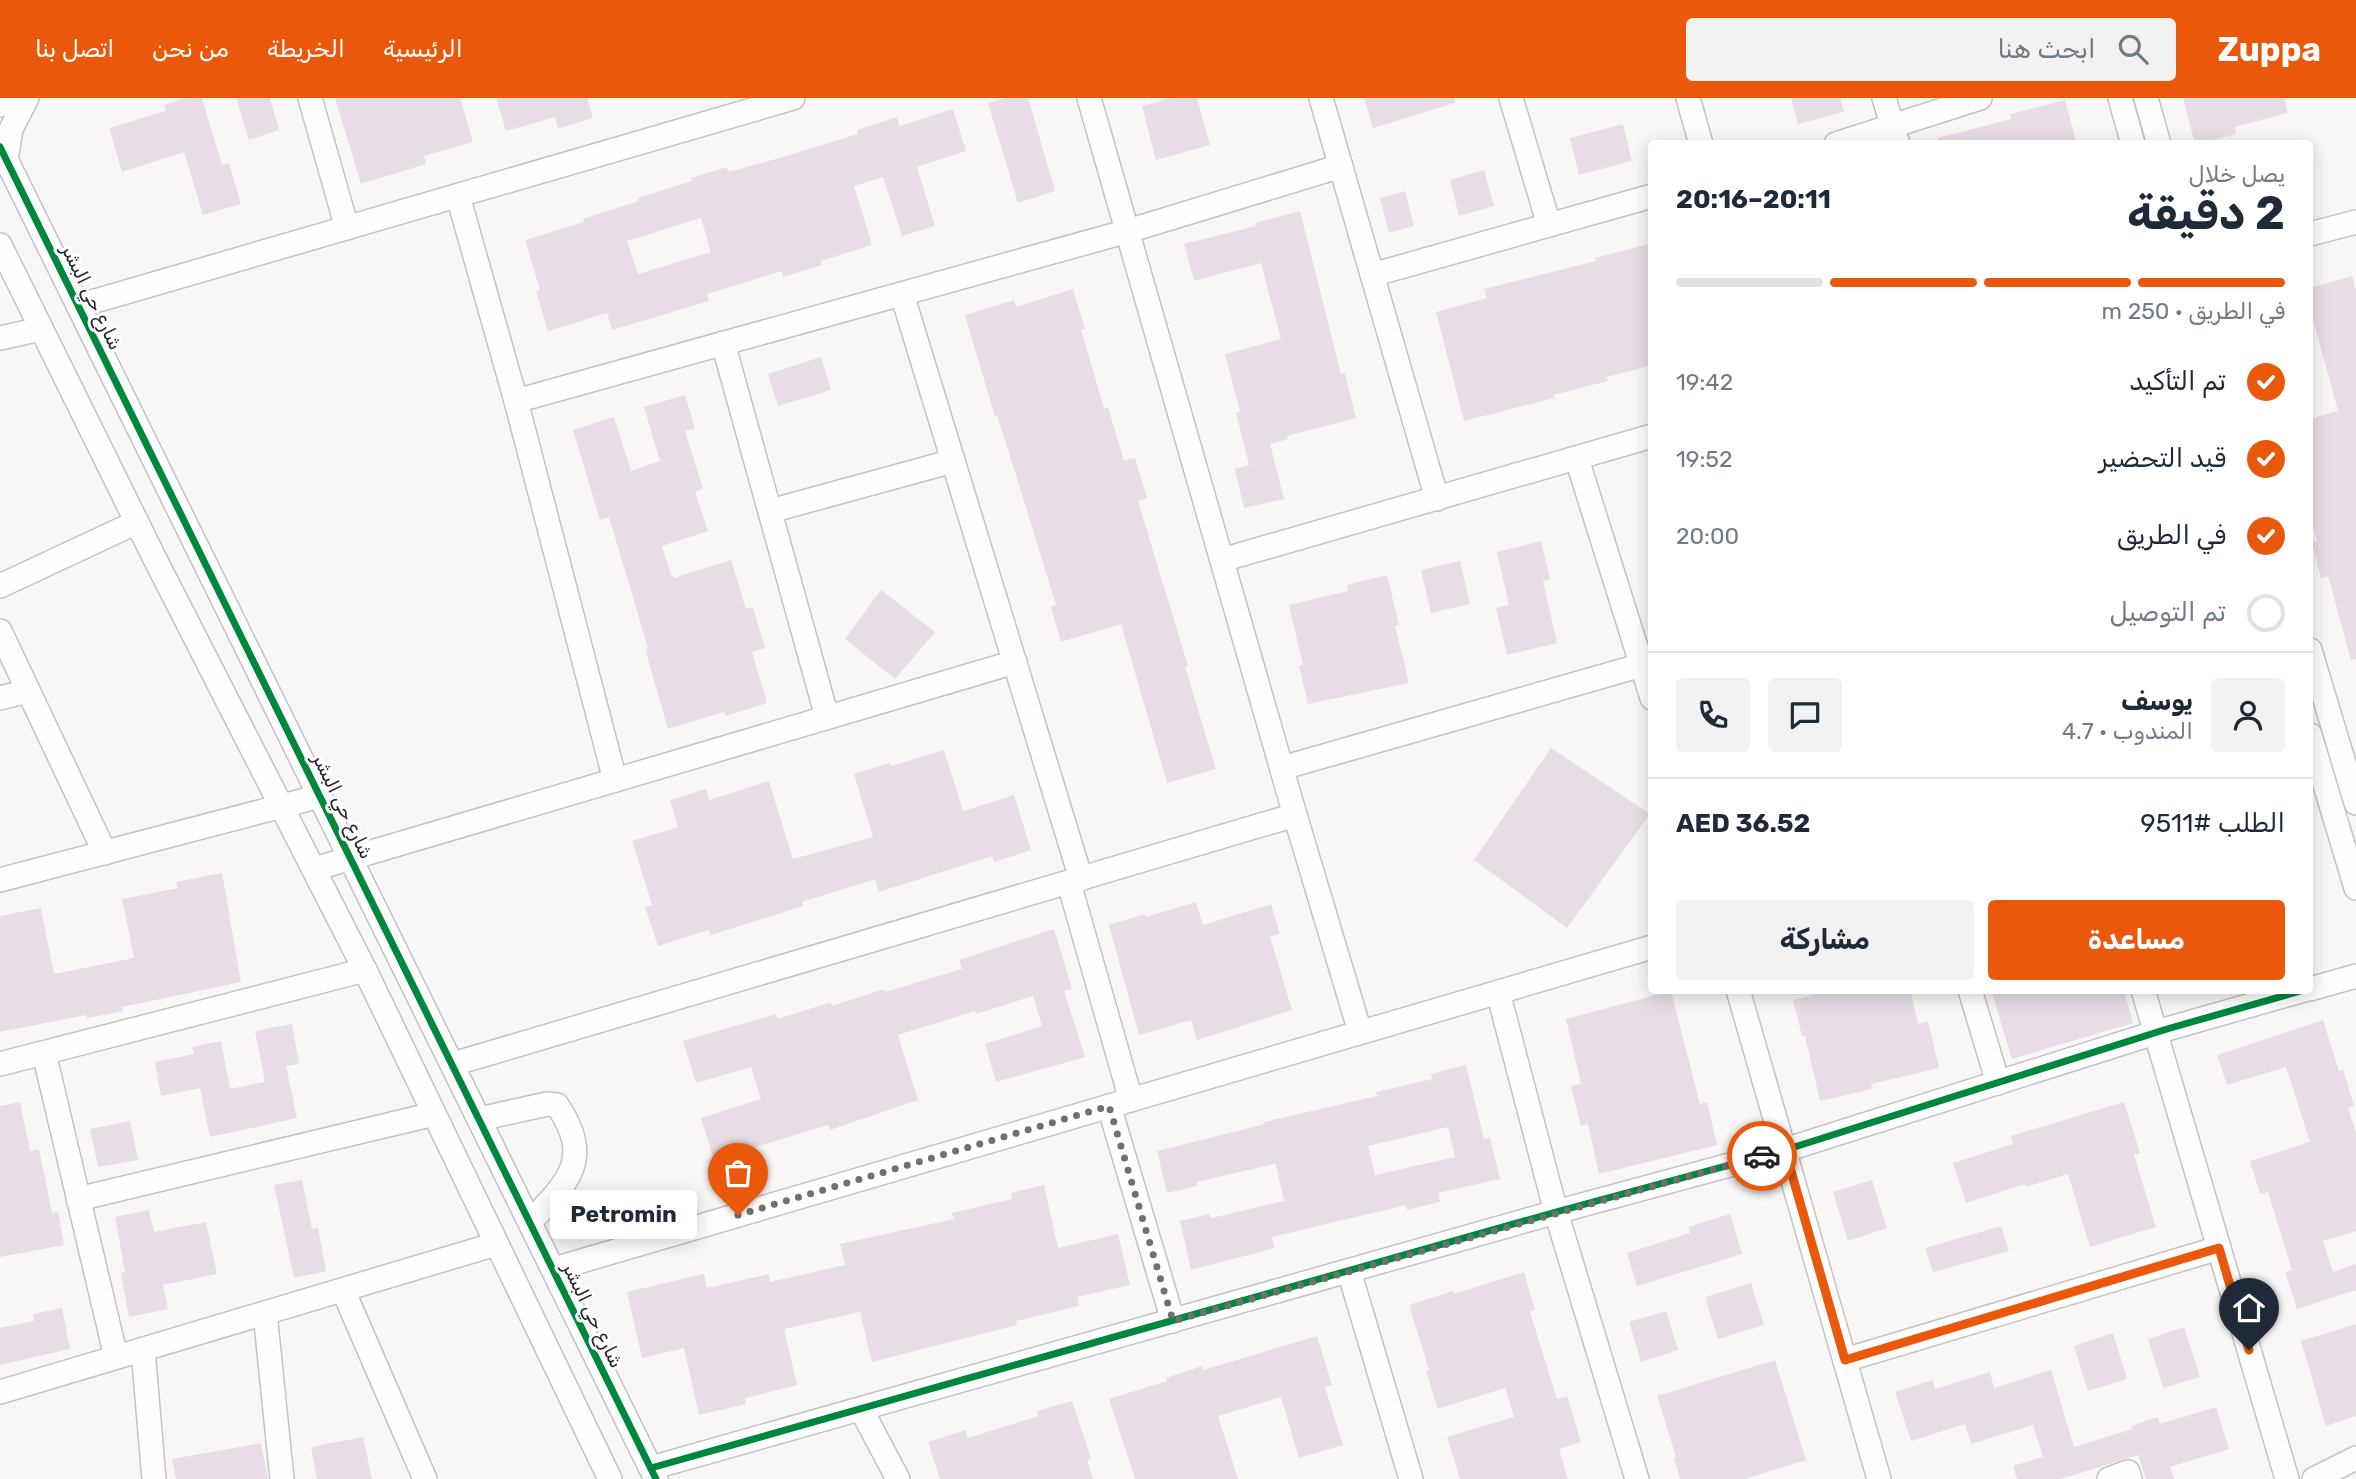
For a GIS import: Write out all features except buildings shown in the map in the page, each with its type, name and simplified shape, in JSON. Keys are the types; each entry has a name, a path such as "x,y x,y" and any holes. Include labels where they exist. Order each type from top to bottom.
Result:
{"street":[{"path":"0,105 17,98"},
{"path":"3,153 11,129 27,98"},
{"path":"310,98 347,228"},
{"path":"78,306 793,98"},
{"path":"1089,98 1360,1032"},
{"path":"1321,98 1437,499"},
{"path":"1510,98 1549,225"},
{"path":"1688,98 1700,140"},
{"path":"1884,98 1895,135"},
{"path":"1862,140 1895,135 1980,98"},
{"path":"2120,98 2132,140"},
{"path":"2146,98 2158,140"},
{"name":"شارع حي البشر","path":"3,153 653,1474"},
{"path":"516,401 1128,231 1341,166"},
{"path":"458,196 516,401 615,780"},
{"path":"1372,275 1648,197"},
{"path":"2313,233 2356,222"},
{"path":"0,245 137,522 365,970 610,1479"},
{"path":"902,294 1015,662 1131,1100"},
{"path":"0,338 41,328"},
{"path":"723,344 827,717"},
{"path":"1222,560 1648,437"},
{"path":"1577,459 1648,685"},
{"path":"769,511 953,461"},
{"path":"0,586 137,522"},
{"path":"0,631 105,853"},
{"path":"2313,660 2356,803"},
{"path":"314,869 1015,662"},
{"path":"1282,768 1642,665"},
{"path":"0,698 28,691"},
{"path":"2313,745 2356,888"},
{"path":"0,880 320,796"},
{"path":"453,1065 1295,815"},
{"path":"554,1269 1648,948"},
{"path":"0,1064 365,970"},
{"path":"2313,988 2356,976"},
{"path":"1499,992 1556,1212 1637,1479"},
{"path":"1739,994 1879,1479"},
{"path":"1971,994 1998,1083"},
{"path":"2144,994 2287,1479"},
{"path":"653,1474 861,1409 1556,1212 1785,1150 2156,1033 2290,994"},
{"path":"44,1053 116,1357"},
{"path":"480,1119 547,1104 557,1105 563,1114 576,1146 575,1157 565,1185 530,1222"},
{"path":"1109,1106 1173,1321"},
{"path":"78,1199 434,1114"},
{"path":"0,1392 496,1244"},
{"path":"1845,1360 2219,1248"},
{"path":"1349,1271 1405,1477"},
{"path":"343,1290 425,1479"},
{"path":"265,1313 282,1479"},
{"path":"143,1350 154,1479"},
{"path":"861,1409 898,1479"},
{"path":"2314,1479 2356,1458"},
{"path":"2109,1479 2128,1472 2130,1479"}],"cycle path":[{"path":"0,147 656,1479"},
{"path":"651,1468 1556,1212 1785,1150 2167,1029 2290,994"}],"way so far":[{"path":"738,1215 1109,1106 1173,1321 1762,1156"}],"place":[{"name":"Petromin","path":"738,1215"}],"route":[{"path":"1762,1156 1785,1150 1845,1360 2219,1248 2249,1350"}]}
